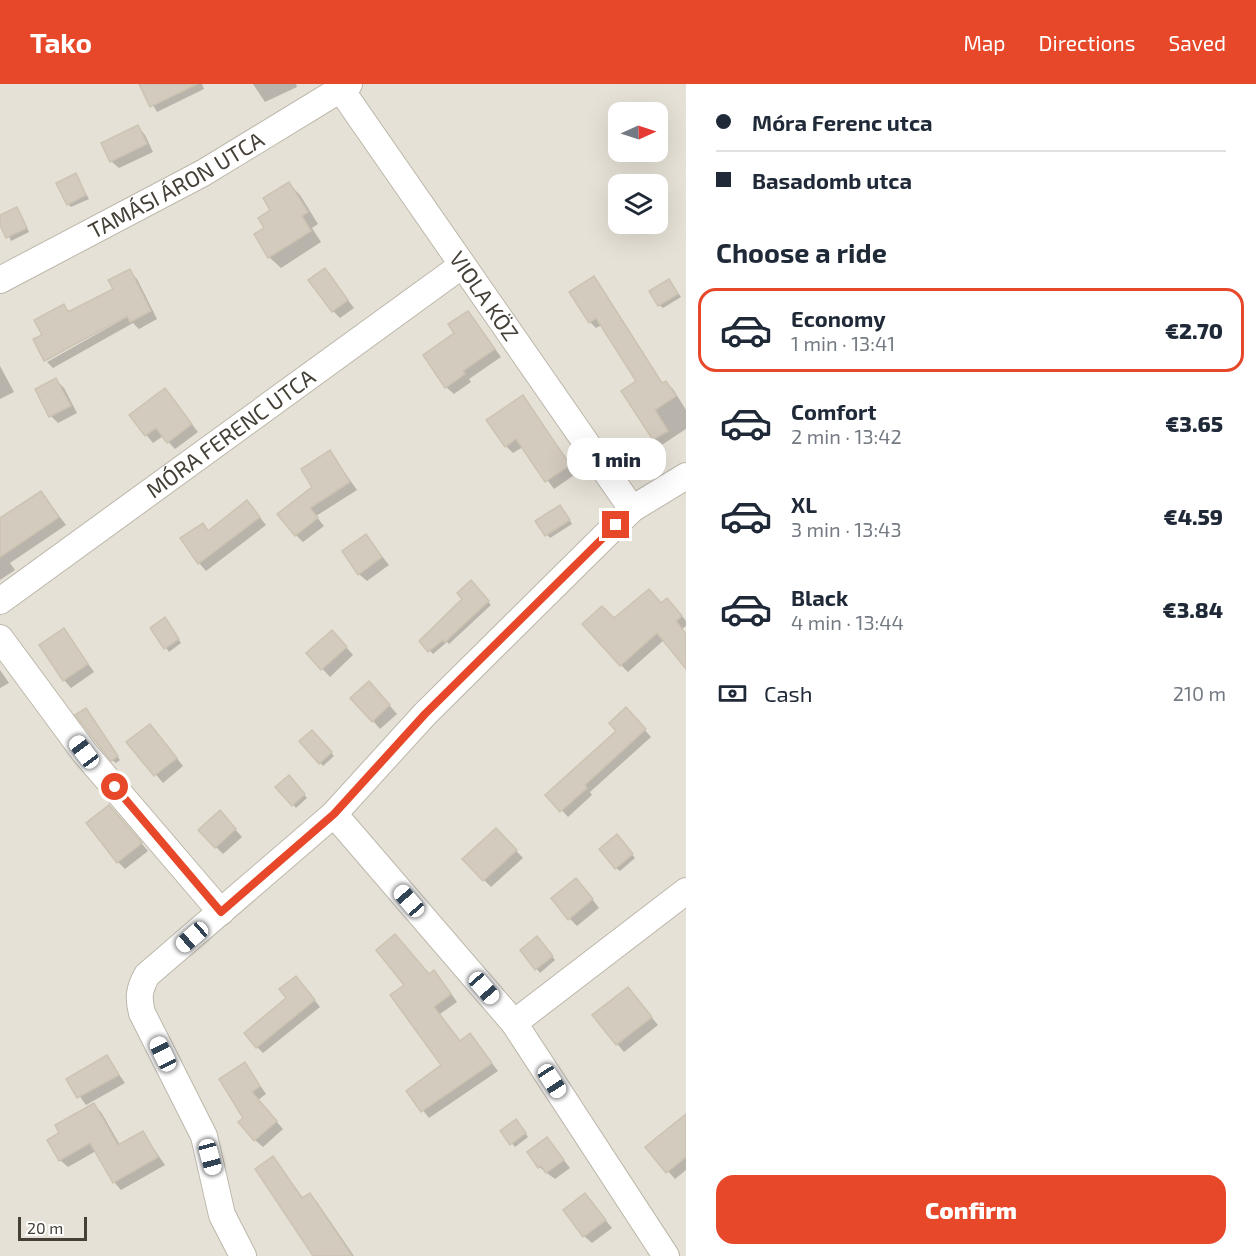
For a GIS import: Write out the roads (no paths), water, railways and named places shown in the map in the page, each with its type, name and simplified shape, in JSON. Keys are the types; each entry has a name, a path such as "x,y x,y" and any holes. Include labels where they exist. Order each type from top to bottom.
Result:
{"street":[{"name":"VIOLA KÖZ","path":"342,86 461,266 632,509"},
{"name":"TAMÁSI ÁRON UTCA","path":"0,280 203,173 342,86"},
{"name":"MÓRA FERENC UTCA","path":"0,601 461,266"},
{"path":"243,1256 222,1215 204,1136 142,1013 138,1000 141,986 147,975 334,814 425,714 632,509 686,476"},
{"path":"0,638 84,752 221,912"},
{"path":"334,814 514,1023 666,1256"},
{"path":"514,1023 686,891"}]}
